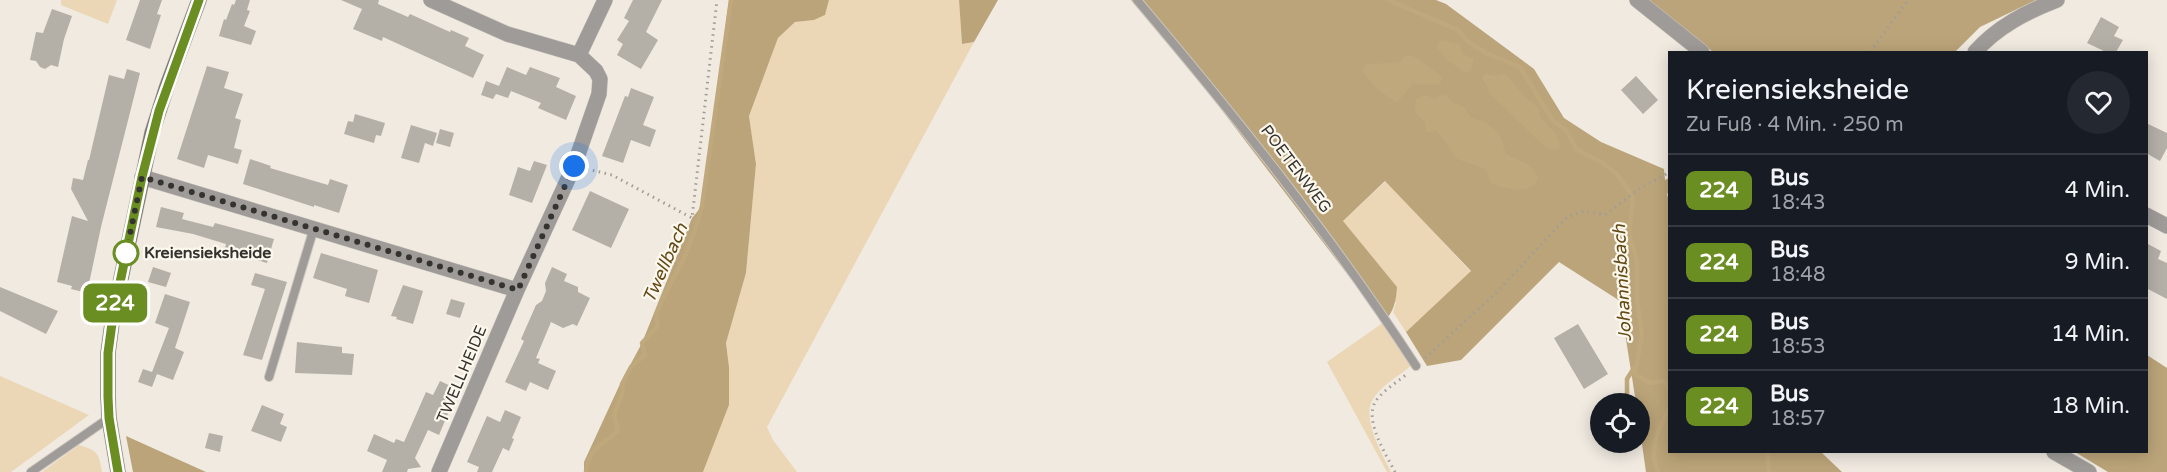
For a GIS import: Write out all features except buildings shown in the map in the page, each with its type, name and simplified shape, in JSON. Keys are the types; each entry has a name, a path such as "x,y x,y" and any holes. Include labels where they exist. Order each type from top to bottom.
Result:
{"street":[{"path":"118,472 109,418 108,353 113,316 142,177 159,111 199,0"},
{"path":"142,177 518,290 574,166 599,94 600,79 596,71 579,55 507,34 431,0"},
{"path":"579,55 605,0"},
{"path":"1637,0 1700,51"},
{"path":"1976,51 2006,24 2057,0"},
{"path":"2148,216 2167,226"},
{"name":"TWELLHEIDE","path":"439,472 518,290"},
{"path":"2056,453 2089,472"}],"lane":[{"name":"POETENWEG","path":"1137,0 1219,97 1374,300 1416,366"},
{"path":"269,377 314,228"},
{"path":"31,472 109,418"}],"path":[{"path":"574,166 612,175 692,218 717,0"},
{"path":"1871,51 1908,0"},
{"path":"1395,472 1375,430 1372,412 1376,400 1495,294 1567,217 1584,211 1605,215 1639,189 1668,173"}],"shaded area":[{"path":"61,0 117,0 108,24 61,5"},
{"path":"729,0 829,0 825,15 814,20 795,22 778,38 749,116 756,164 746,273 726,343 729,367 729,405 703,472 584,472 584,462 620,384 642,343 692,218 702,206"},
{"path":"829,0 959,0 962,44 974,42 767,427 773,440 797,472 703,472 729,405 729,367 726,343 746,273 756,164 749,116 778,38 795,22 814,20 825,15"},
{"path":"959,0 998,0 974,42 962,44"},
{"path":"1131,0 1436,0 1446,4 1534,69 1564,118 1601,142 1664,169 1665,180 1668,178 1668,453 1822,453 1842,472 1646,472 1643,453 1650,453 1650,393 1634,393 1620,301 1559,262 1461,360 1427,366 1406,332 1471,271 1385,181 1343,221 1397,287 1394,306 1384,322 1208,92"},
{"path":"1647,0 2036,0 1980,27 1956,51 1712,51"},
{"path":"1442,40 1460,44 1463,54 1474,59 1471,71 1466,73 1446,59 1437,47"},
{"path":"1410,55 1442,77 1440,84 1413,84 1395,102 1376,88 1362,71 1366,64 1398,63"},
{"path":"1485,73 1493,76 1505,73 1525,97 1539,108 1540,117 1556,134 1561,147 1552,150 1542,144 1489,93 1482,78"},
{"path":"1425,95 1435,99 1441,95 1447,96 1464,107 1471,118 1485,122 1501,138 1506,154 1532,168 1538,177 1535,183 1525,189 1503,187 1491,183 1486,169 1457,159 1437,131 1426,132 1425,122 1415,112 1416,99"},
{"path":"1386,181 1471,272 1406,332 1393,312 1396,303 1343,221"},
{"path":"1384,322 1412,365 1375,396 1369,414 1378,445 1391,472 1387,472 1327,362"},
{"path":"2148,356 2167,368 2167,472 2108,472 2077,453 2148,453"},
{"path":"0,376 89,415 11,472 0,472"},
{"path":"126,436 206,472 133,472"},
{"path":"79,445 96,454 102,472 42,472"}],"waterway":[{"name":"Twellbach","path":"586,472 589,458 618,431 614,414 623,391 622,384 631,367 645,355 642,343 658,326 657,317 660,305 684,258 698,220 702,206 731,0"},
{"name":"Johannisbach","path":"1388,0 1458,30 1467,41 1486,53 1520,67 1553,121 1567,131 1576,149 1601,162 1617,174 1633,200 1629,233 1637,261 1637,299 1642,335 1635,374 1650,383 1664,381 1668,387"},
{"name":"Johannisbach","path":"1627,393 1627,379 1634,368"},
{"path":"1658,472 1654,455 1656,438 1668,410"},
{"name":"Johannisbach","path":"1767,453 1769,472"}],"bus line":[{"name":"224","path":"118,472 108,397 108,353 113,316 153,133 180,48 199,0"}],"place":[{"name":"Kreiensieksheide","path":"126,253"}],"route":[{"path":"126,253 142,177 518,290 574,166"}]}
